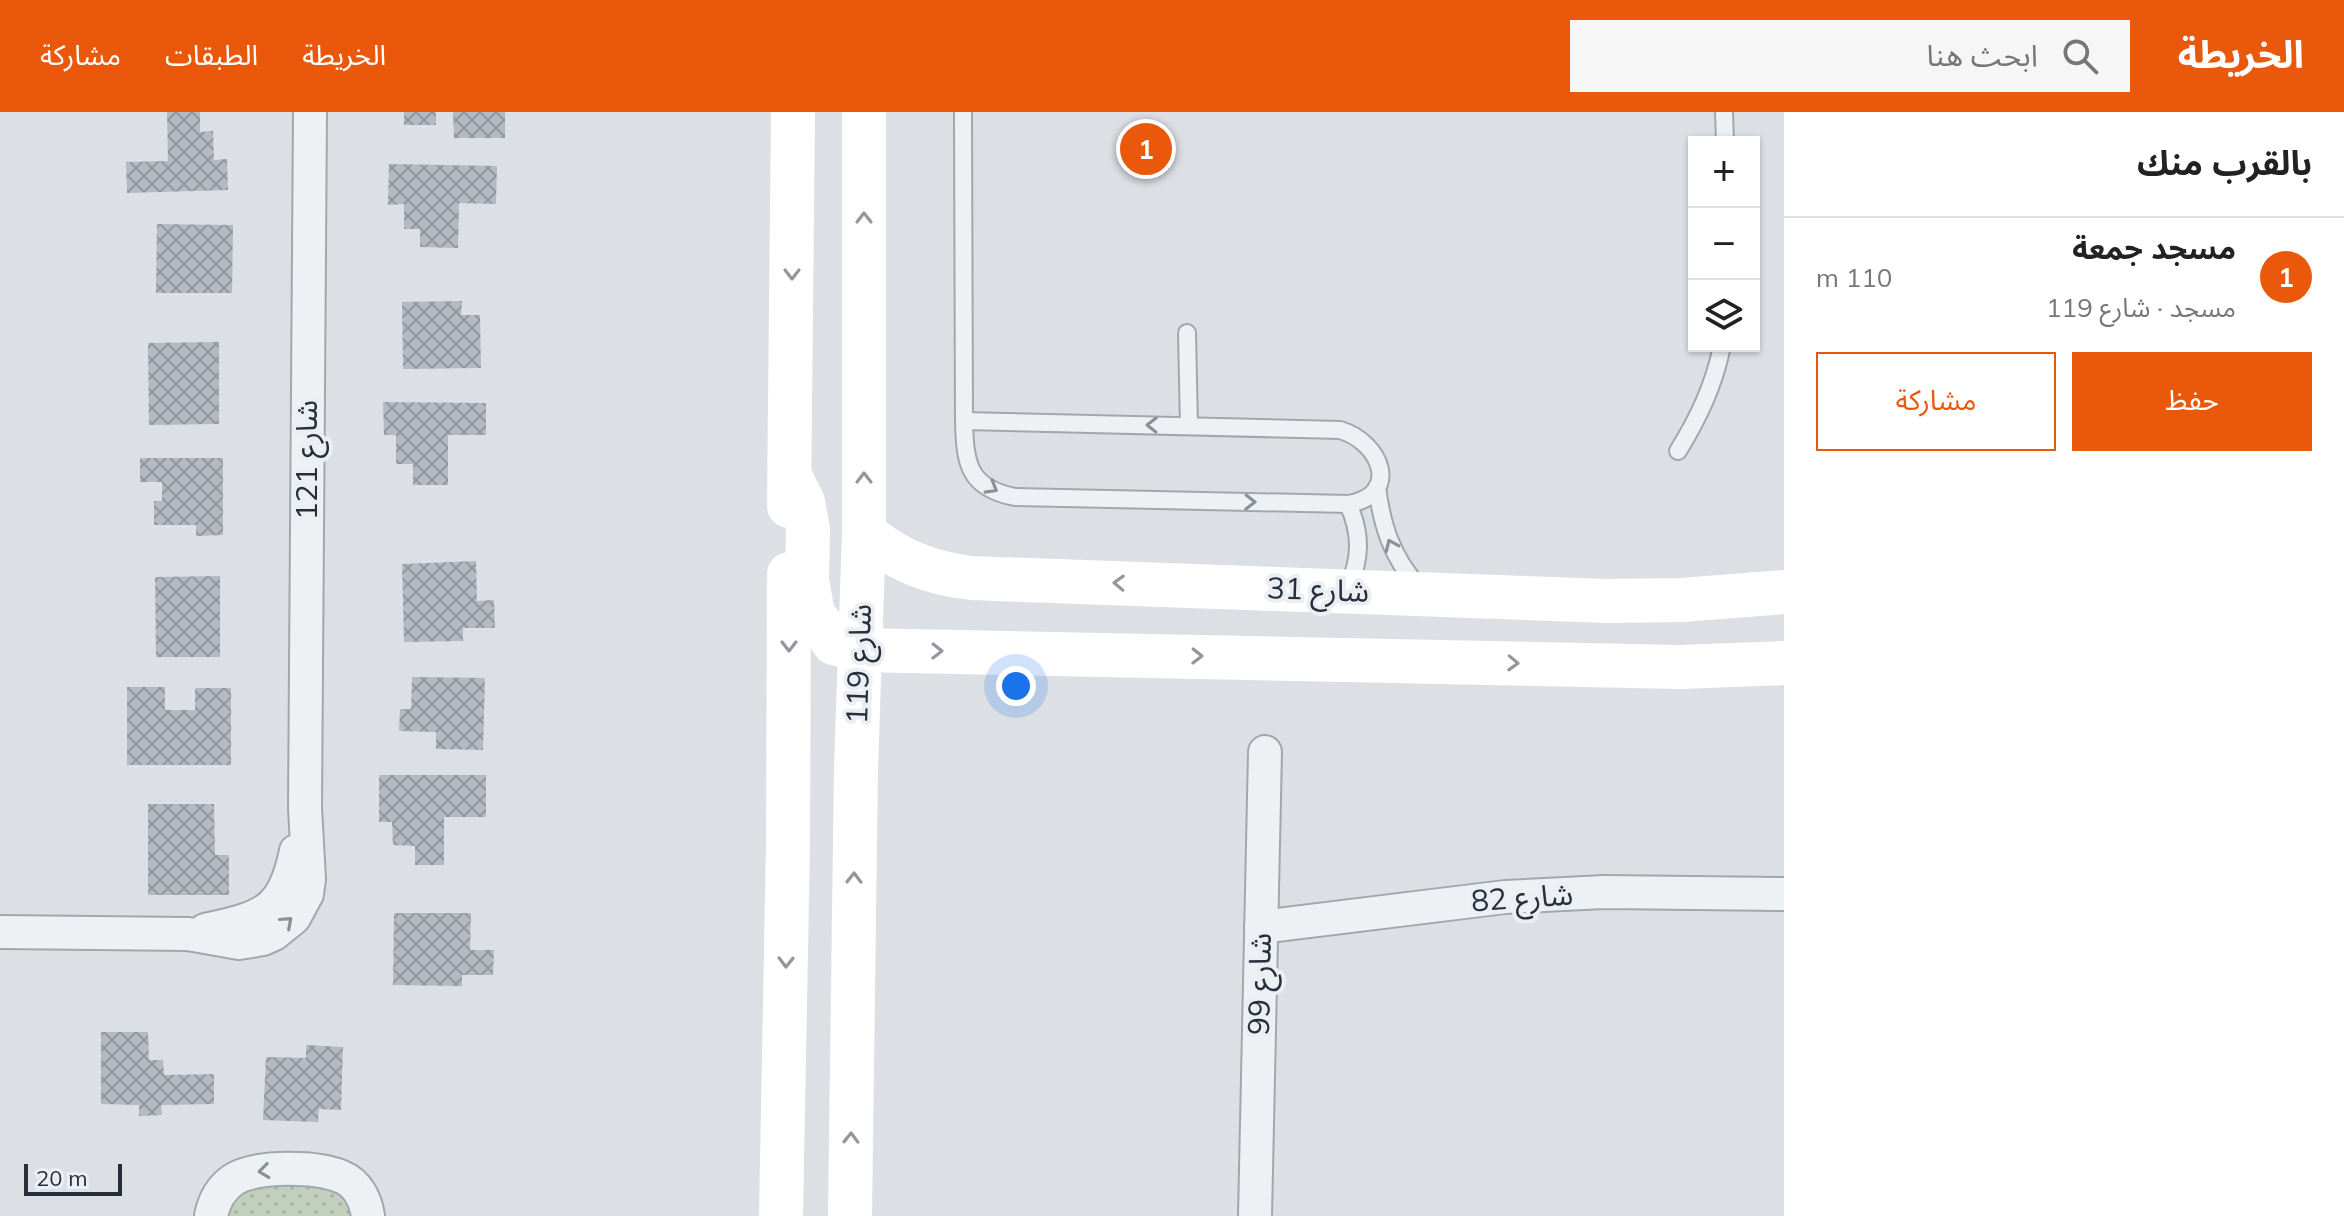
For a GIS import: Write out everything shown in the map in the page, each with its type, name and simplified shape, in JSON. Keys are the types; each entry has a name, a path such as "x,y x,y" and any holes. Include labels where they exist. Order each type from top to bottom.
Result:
{"street":[{"name":"شارع 121","path":"0,932 188,934 253,918 277,901 290,878 305,808 310,112"},
{"path":"781,1216 788,860 793,112"},
{"name":"شارع 119","path":"850,1216 859,650 864,532 864,112"},
{"path":"790,476 803,502 808,529 807,580 813,614 834,643 859,650 1680,667 1784,663"},
{"name":"شارع 31","path":"864,532 898,557 943,575 971,578 1607,601 1682,600 1784,592"},
{"path":"1467,661 1460,634 1462,623 1472,613 1504,610 1637,613 1682,600"},
{"name":"شارع 99","path":"1255,1216 1265,752"},
{"name":"شارع 82","path":"1261,927 1505,897 1604,892 1784,894"},
{"path":"211,1216 221,1190 232,1180 245,1174 296,1169 341,1176 351,1182 365,1200 368,1216"}],"lane":[{"path":"963,112 965,454 971,470 983,483 1001,494 1015,497 1348,504 1359,502 1377,487"},
{"path":"1724,112 1725,136"},
{"path":"1187,333 1189,426"},
{"path":"1678,451 1710,391 1720,352"},
{"path":"964,421 1340,430 1355,434 1367,443 1380,463 1381,475 1377,487 1386,535 1400,563 1424,593"},
{"path":"1347,591 1359,557 1357,529 1348,504"}],"green space":[{"path":"260,1180 301,1183 328,1189 349,1204 356,1216 224,1216 230,1198"}],"building":[{"path":"167,112 200,112 200,132 213,131 214,160 227,159 228,190 127,193 126,162 168,161"},
{"path":"404,112 436,112 436,125 404,125"},
{"path":"453,112 505,112 505,138 454,138"},
{"path":"389,164 497,166 496,204 459,203 458,248 420,247 420,229 404,229 404,204 388,205"},
{"path":"157,224 233,225 232,293 156,293"},
{"path":"462,301 461,315 480,315 481,368 403,369 402,302"},
{"path":"219,342 219,424 149,425 148,343"},
{"path":"383,402 486,403 486,435 448,435 448,485 413,485 413,464 396,464 396,435 384,435"},
{"path":"140,458 223,458 223,535 196,536 196,525 154,525 154,501 162,501 162,482 140,482"},
{"path":"476,561 477,601 494,600 495,628 463,628 463,641 404,642 402,564"},
{"path":"220,576 220,657 156,657 155,577"},
{"path":"412,677 485,678 483,750 436,749 436,732 399,731 400,709 411,709"},
{"path":"127,687 165,687 165,710 195,710 195,688 231,688 231,765 127,765"},
{"path":"379,775 486,775 486,817 444,817 444,865 415,865 415,846 393,845 392,822 379,822"},
{"path":"148,804 214,804 215,855 229,855 229,895 148,895"},
{"path":"394,913 471,913 470,950 494,950 493,975 462,975 462,986 393,985"},
{"path":"101,1032 148,1032 149,1060 163,1060 164,1075 214,1074 214,1104 161,1105 162,1115 139,1116 139,1105 101,1104"},
{"path":"306,1045 343,1047 341,1110 319,1109 318,1122 263,1120 266,1057 306,1058"}],"place":[{"name":"مسجد جمعة","path":"1146,149"}]}
